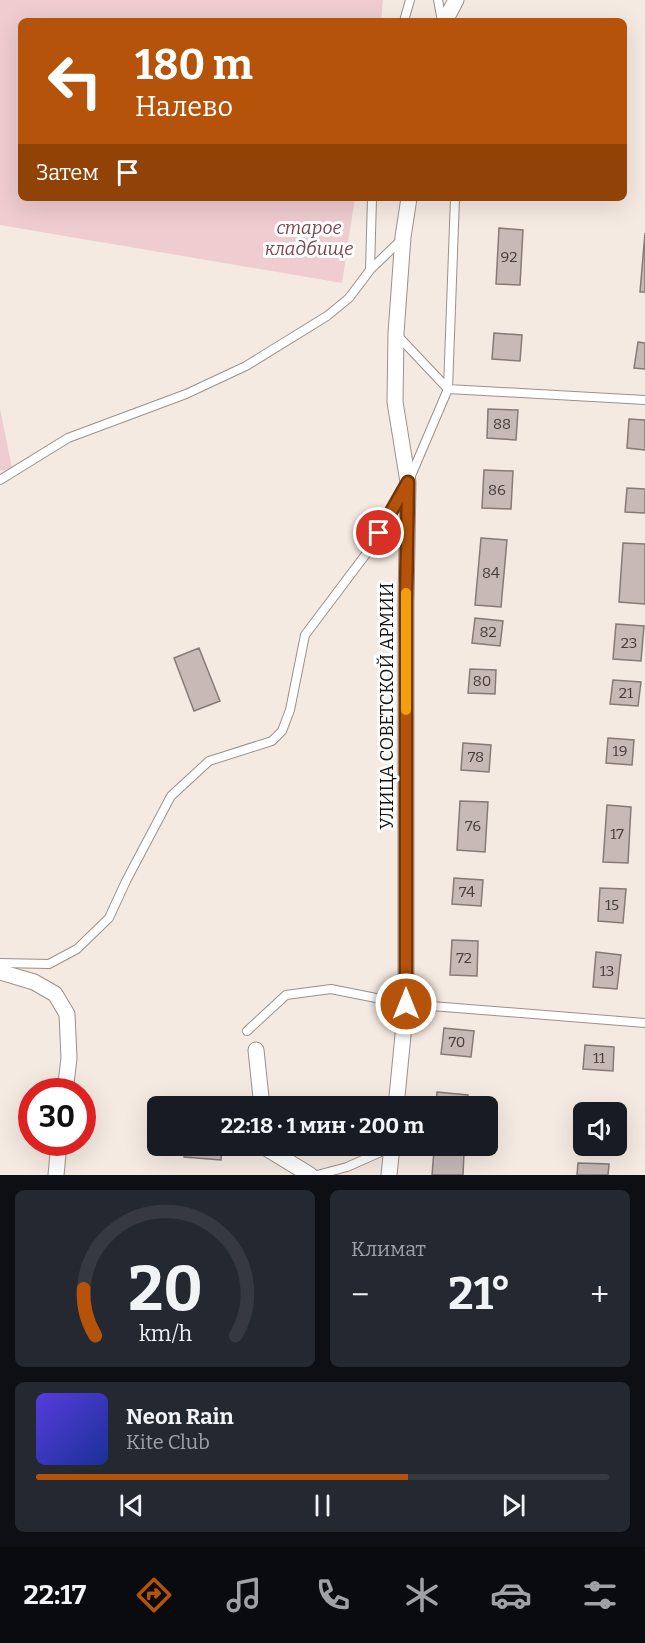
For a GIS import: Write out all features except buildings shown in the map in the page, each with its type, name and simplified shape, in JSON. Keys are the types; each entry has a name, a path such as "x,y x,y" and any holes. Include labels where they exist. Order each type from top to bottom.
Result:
{"street":[{"path":"445,18 456,0"},
{"name":"УЛИЦА СОВЕТСКОЙ АРМИИ","path":"397,1096 406,1004 408,482 395,402 396,333 403,237 409,201"},
{"path":"0,972 34,982 55,994 67,1014 69,1058 67,1078"},
{"path":"256,1050 261,1096"},
{"path":"56,1175 58,1156"},
{"path":"279,1156 310,1175"},
{"path":"389,1175 391,1156"}],"lane":[{"path":"405,18 410,0"},
{"path":"438,0 442,18"},
{"path":"370,270 372,201"},
{"path":"0,963 49,964 77,949 109,918 171,796 210,761 272,741 282,731 290,710 305,635 369,550 408,482 448,389 455,201"},
{"path":"0,480 68,438 186,394 246,366 327,316 349,298 370,270 403,237"},
{"path":"396,333 448,389 645,400"},
{"path":"247,1031 286,995 332,989 406,1004 645,1023"},
{"path":"317,1175 347,1167 371,1156"}],"green space":[{"name":"старое кладбище","path":"0,0 383,0 381,18 18,18 18,201 355,201 342,283 0,225"},
{"path":"0,409 12,468 0,471"}],"slow traffic":[{"path":"406,593 406,710"}],"route":[{"path":"379,533 408,482 406,1004"}]}
